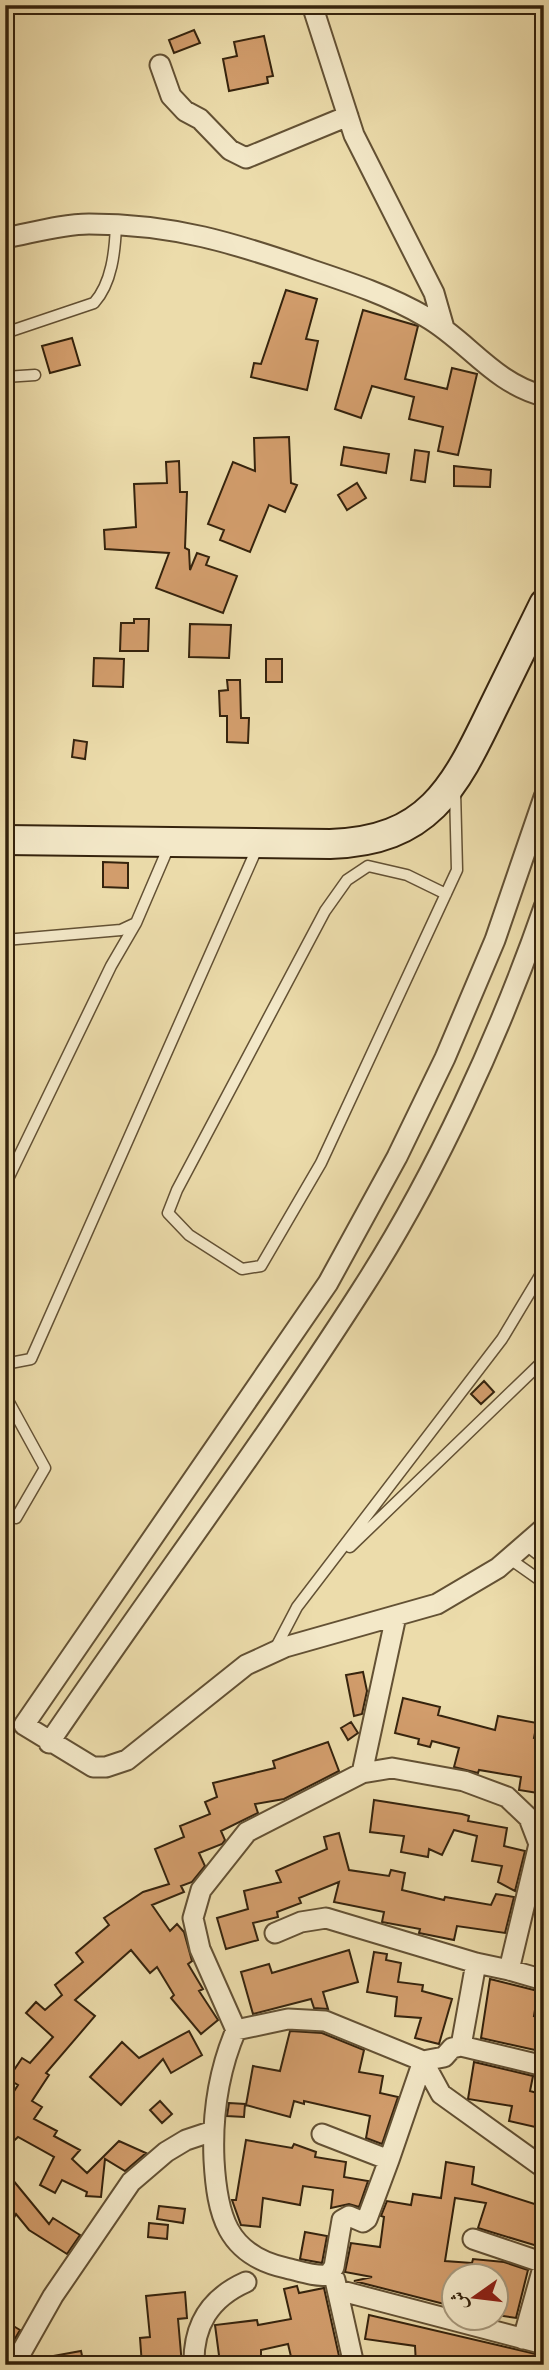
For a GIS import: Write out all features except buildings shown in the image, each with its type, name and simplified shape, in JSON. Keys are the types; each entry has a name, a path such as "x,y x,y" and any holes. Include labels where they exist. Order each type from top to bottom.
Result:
{"street":[{"path":"314,11 354,135 434,293 444,328"},
{"path":"160,65 171,96 230,150 246,158 348,116"},
{"path":"5,238 86,224 162,227 261,251 356,284 444,328 474,357 504,379 544,397"},
{"path":"5,840 341,843 371,840 391,833 426,813 454,783 544,604"},
{"path":"544,797 495,940 445,1058 397,1157 328,1283 24,1725 49,1743 93,1767 106,1767 127,1759 235,1673 274,1653 437,1604 459,1593 510,1559 544,1528"},
{"path":"49,1743 363,1288 447,1134 490,1043 544,907"},
{"path":"362,1773 396,1616"},
{"path":"509,1970 539,1844 529,1818 507,1797 464,1781 392,1768 362,1773 247,1832 201,1890 193,1918 200,1949 236,2029 222,2069 213,2131 216,2201 232,2237 262,2262 324,2276 544,2344"},
{"path":"275,1933 301,1922 326,1918 475,1963 544,1980"},
{"path":"461,2046 475,1963"},
{"path":"236,2029 288,2019 325,2021 423,2061 444,2057 452,2048 461,2046 544,2066"},
{"path":"354,2365 334,2281 342,2220 349,2216 363,2222 369,2217 423,2061"},
{"path":"423,2061 441,2094 544,2168"},
{"path":"14,2365 53,2296 131,2182 166,2152 186,2140 213,2131"},
{"path":"322,2134 389,2160"},
{"path":"473,2239 544,2263 523,2339"},
{"path":"194,2365 197,2329 206,2312 218,2298 246,2282"}],"lane":[{"path":"5,333 94,303 103,293 116,252 116,225"},
{"path":"5,377 35,375"},
{"path":"446,894 407,875 368,866 347,880 326,911 177,1190 168,1213 188,1236 242,1269 261,1266 321,1163 446,894 457,870 454,783"},
{"path":"5,1185 111,966 136,923 170,842"},
{"path":"5,1364 31,1359 260,843"},
{"path":"5,940 121,930 136,923"},
{"path":"274,1653 296,1607 494,1350 544,1269"},
{"path":"524,1304 544,1287"},
{"path":"324,1572 544,1360"},
{"path":"5,1395 45,1468 16,1518"},
{"path":"526,1545 544,1559"},
{"path":"510,1559 544,1583"}]}
